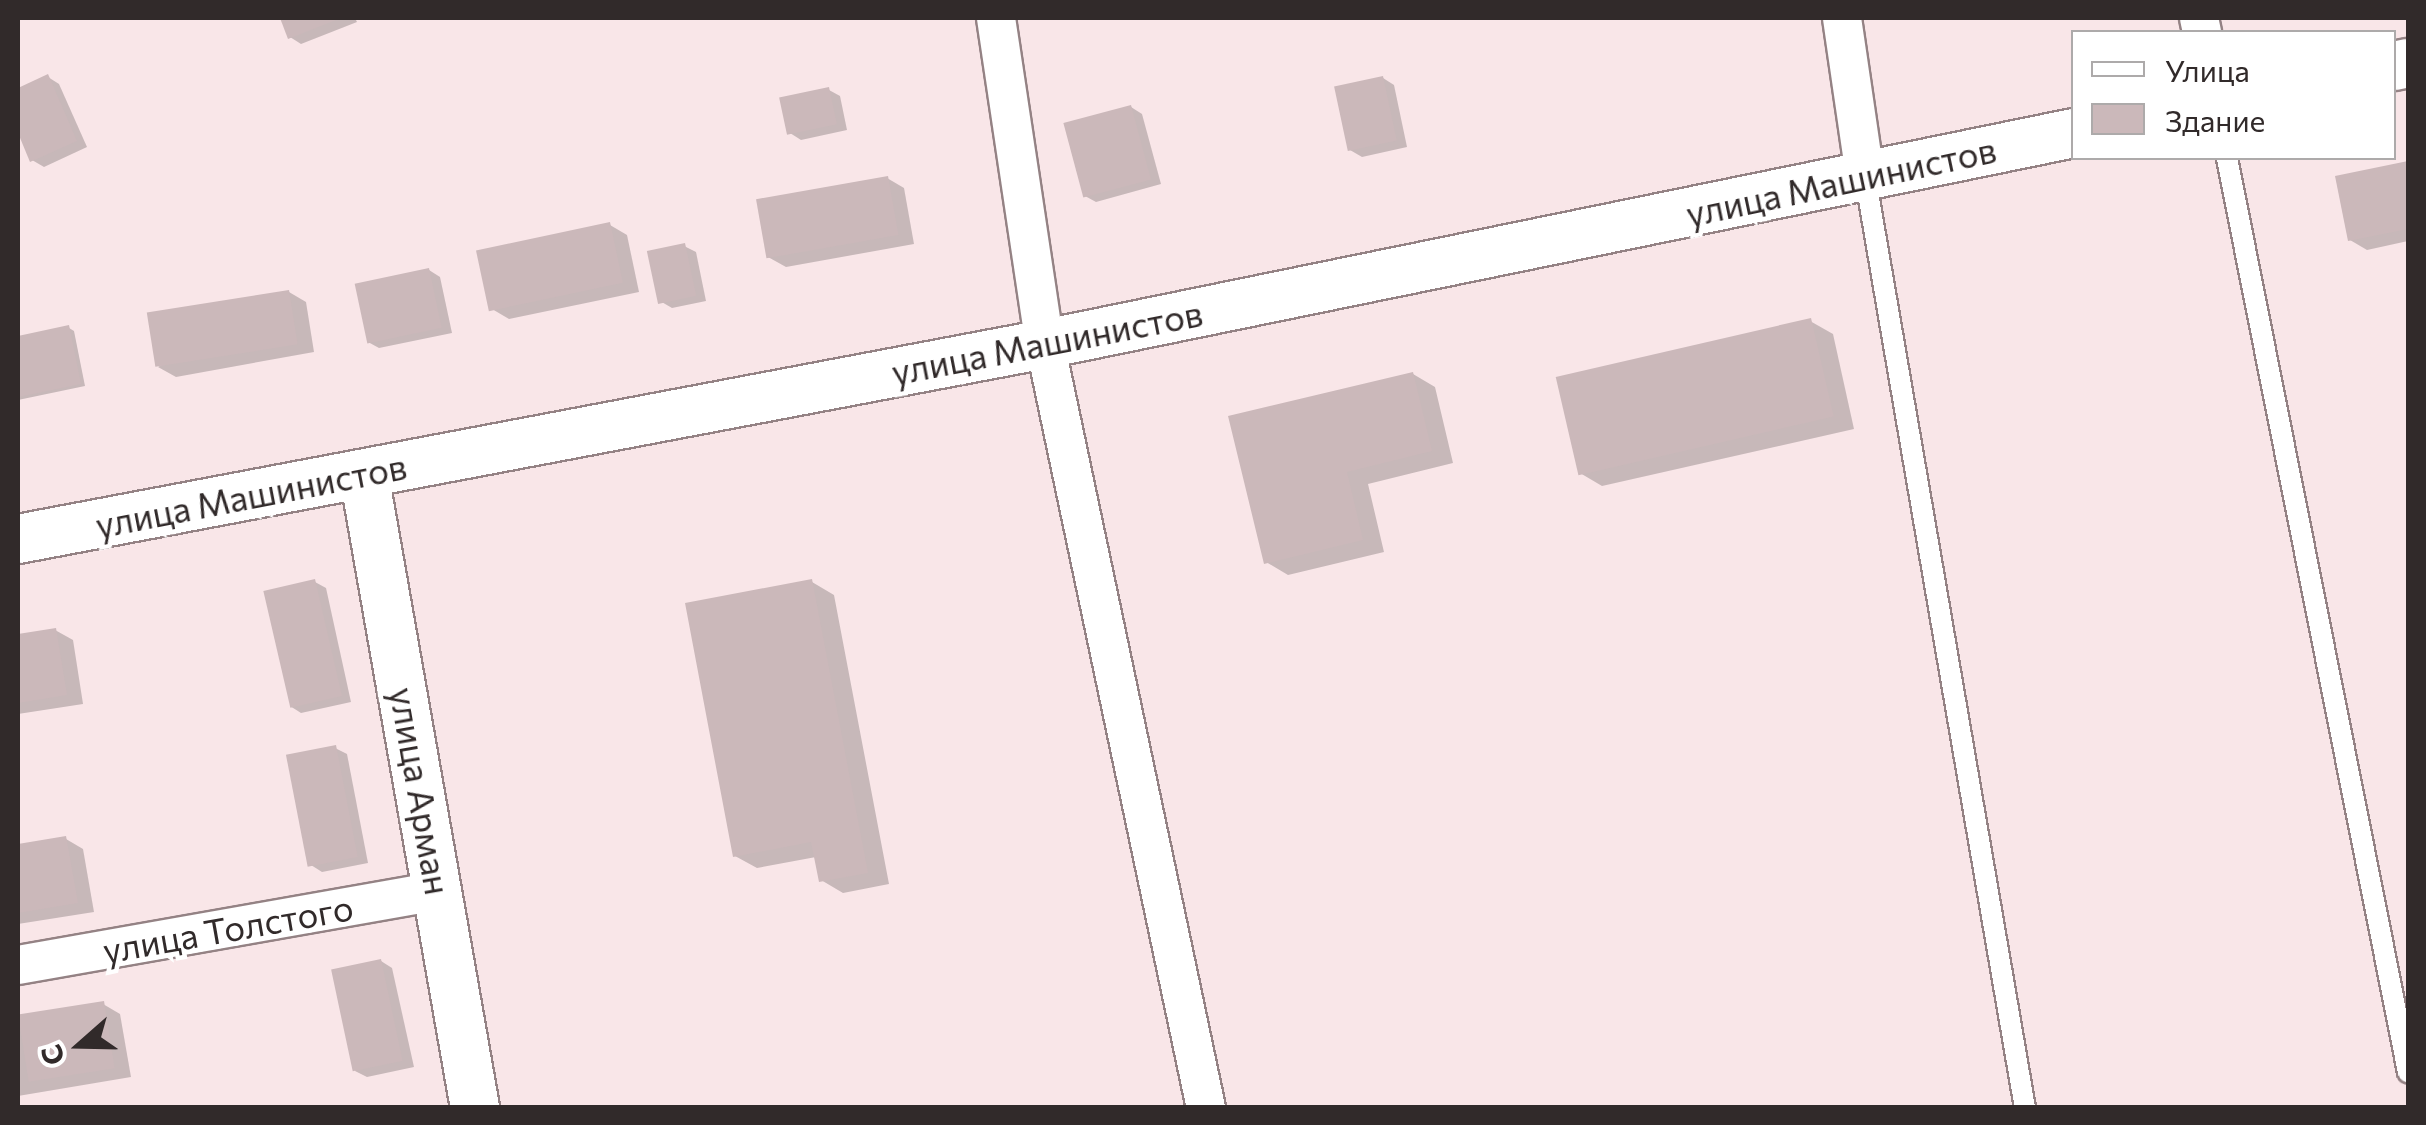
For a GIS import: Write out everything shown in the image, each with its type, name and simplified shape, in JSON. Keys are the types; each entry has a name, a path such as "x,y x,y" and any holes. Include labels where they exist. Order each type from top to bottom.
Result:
{"street":[{"path":"996,18 1045,344 1206,1108"},
{"path":"1842,18 1865,176"},
{"name":"улица Машинистов","path":"18,539 1045,344 2071,134"},
{"name":"улица Арман","path":"364,475 475,1108"},
{"name":"улица Толстого","path":"18,965 439,891"}],"lane":[{"path":"2227,160 2408,1072"},
{"path":"1865,176 2025,1108"}],"building":[{"path":"280,18 341,18 288,39"},
{"path":"48,74 77,141 30,162 18,133 18,88"},
{"path":"1383,76 1397,141 1348,151 1334,86"},
{"path":"829,87 837,124 787,135 779,98"},
{"path":"1131,105 1151,179 1083,197 1063,123"},
{"path":"2408,161 2408,229 2348,241 2335,176"},
{"path":"888,176 898,235 766,258 756,199"},
{"path":"610,222 623,283 489,311 476,250"},
{"path":"685,243 696,296 658,304 647,251"},
{"path":"429,268 442,328 367,343 355,284"},
{"path":"289,290 298,344 155,367 147,313"},
{"path":"1811,318 1834,416 1578,475 1556,377"},
{"path":"69,325 81,384 18,397 18,336"},
{"path":"1413,372 1432,451 1347,472 1363,540 1264,564 1228,416"},
{"path":"315,579 342,696 290,708 263,591"},
{"path":"812,579 868,873 819,882 811,842 733,857 685,603"},
{"path":"56,628 67,695 18,703 18,634"},
{"path":"336,745 358,857 308,867 286,755"},
{"path":"66,836 78,903 18,913 18,844"},
{"path":"381,959 403,1061 353,1071 331,970"},
{"path":"104,1001 115,1068 29,1082 18,1015"}]}
